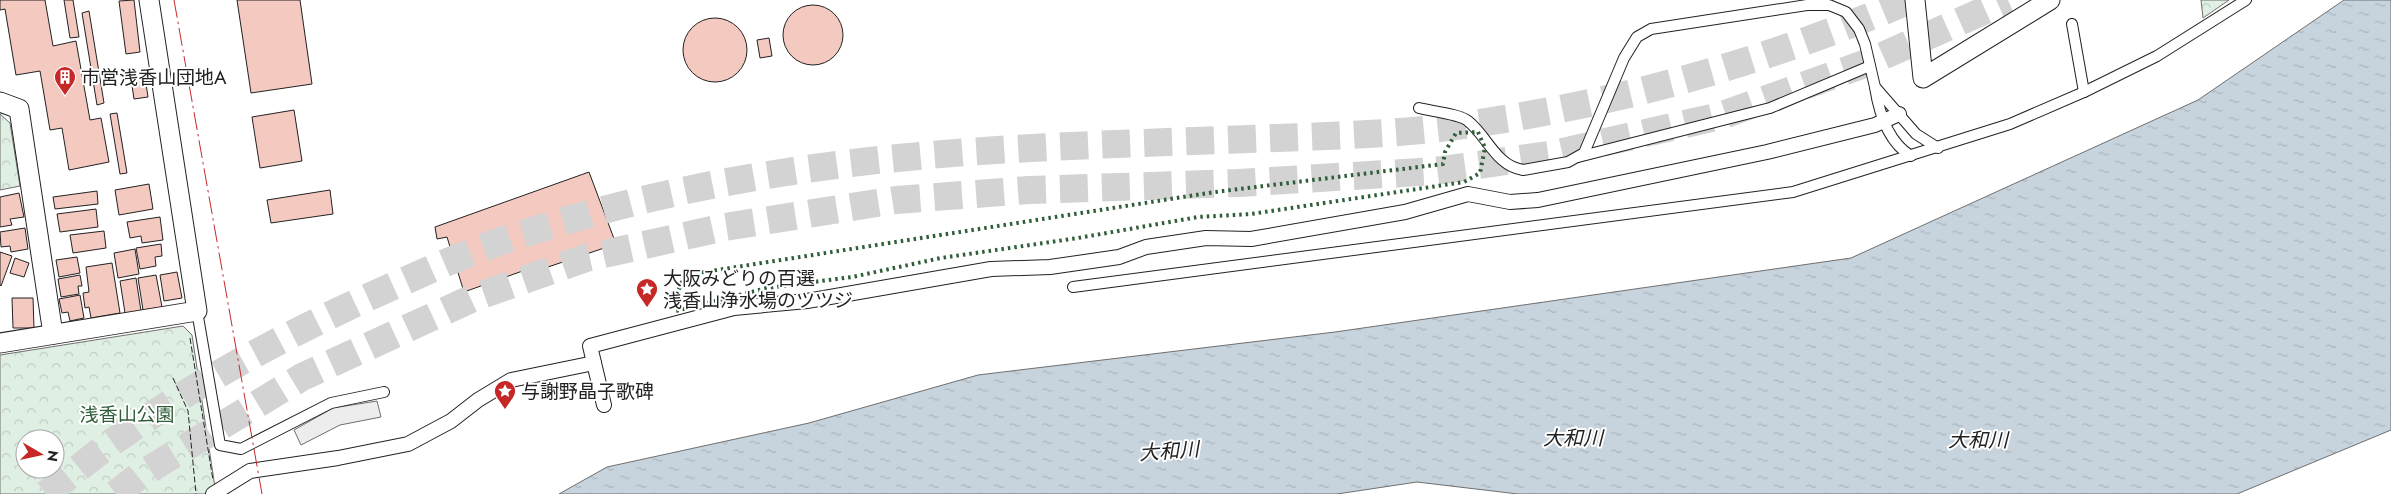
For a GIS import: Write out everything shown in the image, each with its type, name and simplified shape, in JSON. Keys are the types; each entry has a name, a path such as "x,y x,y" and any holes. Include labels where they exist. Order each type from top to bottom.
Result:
{"street":[{"path":"0,344 197,311 148,0"},
{"path":"1915,0 1923,78 2050,0"},
{"path":"0,102 19,109 53,334"},
{"path":"604,405 590,346 734,308 807,301 991,269 1050,267 1109,258 1146,247 1206,238 1251,239 1406,212 1468,194 1510,202 1538,200 1767,152 1884,121 1899,114"},
{"path":"213,494 250,471 338,458 408,444 451,421 478,400 511,380 594,363"}],"lane":[{"path":"1072,287 1793,192 2010,124 2084,92 2157,56 2246,0"},
{"path":"1419,108 1467,119 1495,153 1508,166 1515,169 1523,170 1568,162 1584,153 1624,58 1637,37 1651,29 1808,5 1829,5 1846,12 1859,28 1875,87 1878,108 1898,148 1911,156"},
{"path":"2072,24 2084,92"},
{"path":"1578,157 1770,108 1870,66"},
{"path":"1875,87 1916,134 1938,148"},
{"path":"197,311 220,445 241,450 331,403 384,392"}],"green space":[{"path":"2201,0 2229,0 2203,18"},
{"path":"0,114 10,123 20,186 0,190"},
{"name":"浅香山公園","path":"183,326 192,335 216,494 0,494 0,355"}],"shaded area":[{"path":"377,401 381,417 340,425 301,445 294,430 333,408"}],"water":[{"name":"大和川","path":"2344,0 2391,0 2391,430 2237,494 1518,494 1417,482 1337,494 559,494 607,467 809,423 978,375 1335,332 1851,258 2198,100"}],"building":[{"name":"市営浅香山団地A","path":"0,0 45,0 53,46 76,41 90,120 101,118 109,162 69,170 62,128 50,130 40,71 16,75 5,9 0,10"},
{"path":"64,0 73,0 79,37 70,38"},
{"path":"134,0 140,52 126,54 119,1"},
{"path":"237,0 300,0 312,84 251,93"},
{"path":"807,5 819,5 830,10 838,18 843,29 841,47 830,60 819,65 807,65 796,60 788,52 783,41 783,29 788,18 796,10"},
{"path":"89,11 104,103 97,105 82,13"},
{"path":"715,18 727,21 738,27 744,38 747,50 744,62 738,73 727,79 715,82 703,79 692,73 686,62 683,50 686,38 692,27 703,21"},
{"path":"769,38 772,56 760,58 757,40"},
{"path":"145,77 148,97 134,99 131,79"},
{"path":"294,110 302,161 260,168 252,117"},
{"path":"117,113 127,173 120,174 110,114"},
{"path":"589,172 616,244 545,268 542,264 464,292 447,237 437,239 435,227"},
{"path":"149,184 153,209 119,215 115,190"},
{"path":"330,190 333,214 271,223 267,200"},
{"path":"97,191 98,204 55,209 53,197"},
{"path":"19,193 24,217 10,219 12,225 0,227 0,197"},
{"path":"96,209 98,227 60,232 57,214"},
{"path":"160,217 163,240 142,243 141,236 130,238 127,222"},
{"path":"25,228 28,249 11,252 10,246 1,247 0,232"},
{"path":"104,231 106,248 73,253 70,235"},
{"path":"161,244 162,256 155,257 156,266 140,269 136,248"},
{"path":"135,249 139,274 118,278 114,253"},
{"path":"0,252 12,256 1,286 0,285"},
{"path":"77,257 80,273 59,277 56,260"},
{"path":"15,258 29,263 24,277 10,273"},
{"path":"112,263 120,313 91,318 89,307 85,308 83,293 89,292 86,267"},
{"path":"177,272 182,298 164,301 160,275"},
{"path":"80,275 82,286 78,286 79,294 61,297 58,279"},
{"path":"156,275 162,307 143,310 138,278"},
{"path":"136,278 141,311 125,313 120,281"},
{"path":"80,295 84,318 70,321 68,312 62,313 59,299"},
{"path":"12,298 33,298 34,328 13,328"}],"tunnel":[{"path":"46,494 104,448 157,412 224,371 294,333 364,299 480,249 561,222 624,205 754,177 902,158 1075,146 1384,133 1465,125 1522,116 1579,105 1692,78 1802,42 1910,0"},
{"path":"116,494 140,475 302,377 473,298 586,258 725,227 896,200 1029,190 1238,183 1435,171 1549,155 1720,116 1867,63 2008,0"}],"hedge":[{"path":"1478,132 1485,148 1480,173 1464,182 1251,214 1198,217 1078,238 941,258 852,277 767,288 676,311 673,303 685,275 1215,192 1443,164 1445,152 1456,133 1478,132"}],"fence":[{"path":"190,338 213,480"},
{"path":"173,378 188,411 196,494"}],"power":[{"path":"174,0 262,494"}],"place":[{"name":"市営浅香山団地A","path":"65,96"},
{"name":"大阪みどりの百選 浅香山浄水場のツツジ","path":"647,308"},
{"name":"与謝野晶子歌碑","path":"505,410"}]}
